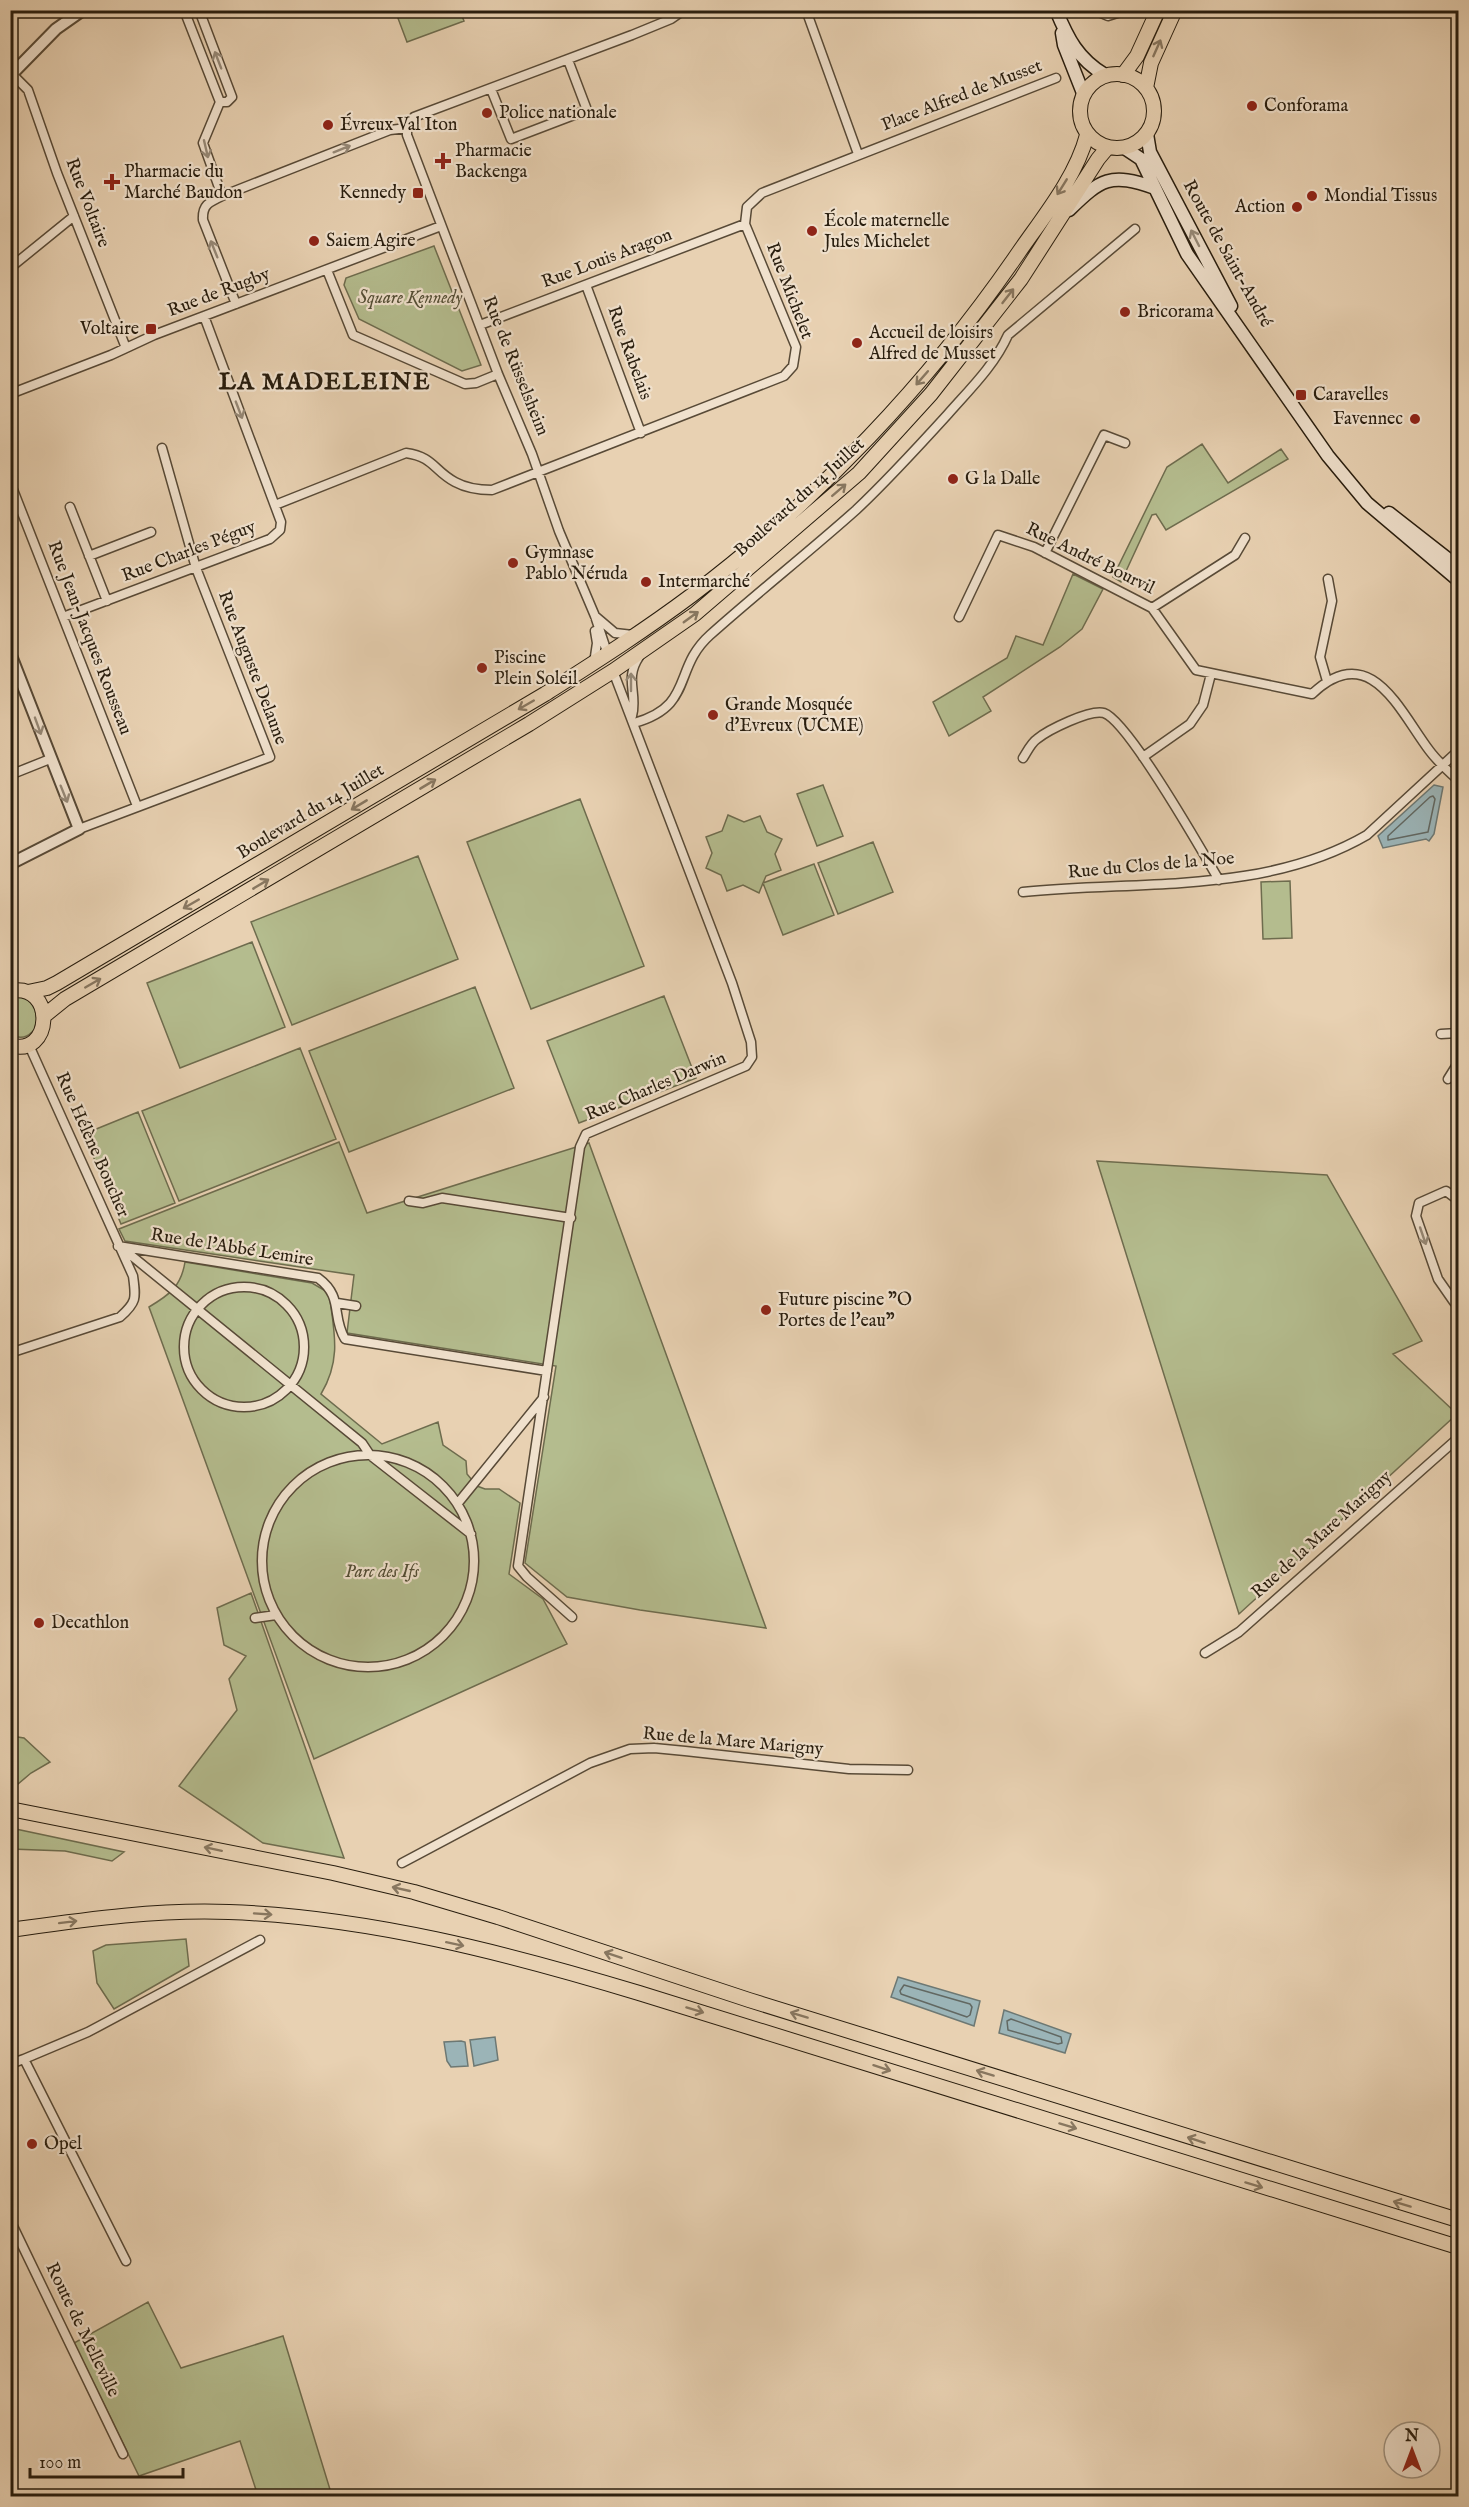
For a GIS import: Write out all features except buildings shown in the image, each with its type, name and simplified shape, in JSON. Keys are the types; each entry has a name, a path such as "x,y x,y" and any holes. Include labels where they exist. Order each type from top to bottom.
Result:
{"main road":[{"path":"1056,10 1070,40 1085,62 1105,75"},
{"path":"1122,75 1137,56 1158,10"},
{"path":"1146,88 1151,63 1175,10"},
{"path":"1061,23 1064,45 1083,93"},
{"path":"1105,75 1122,75 1139,81 1146,88 1153,104 1154,114 1147,134 1126,149 1096,143 1087,135 1079,117 1083,93 1093,82 1105,75"},
{"name":"Route de Saint-André","path":"1147,134 1150,152 1233,309 1320,436 1352,478 1379,505 1458,567"},
{"name":"Boulevard du 14 Juillet","path":"10,991 19,989 28,992 57,983 545,694 608,655 708,583 781,522 847,460 889,415 961,330 1002,277 1079,159 1087,135"},
{"name":"Boulevard du 14 Juillet","path":"28,1043 40,1034 45,1016 65,999 504,740 644,651 722,593 859,473 932,394 1021,279 1108,147"},
{"name":"Route de Saint-André","path":"1126,149 1140,159 1187,254 1332,462 1367,503 1458,580"},
{"path":"1061,217 1094,187 1104,182 1129,181 1155,188"},
{"path":"608,655 613,671"},
{"path":"28,992 42,1007 45,1016"},
{"path":"10,1044 16,1046 28,1043"},
{"path":"10,1809 333,1873 414,1892 498,1917 749,2000 1458,2220"},
{"path":"10,1930 162,1913 227,1912 355,1925 459,1945 578,1974 1458,2247"}],"street":[{"path":"11,75 56,29 83,10"},
{"path":"184,10 220,102 203,143 222,196"},
{"path":"199,10 232,97 227,102 220,102"},
{"path":"236,304 203,220 202,211 205,206 222,196 390,130 407,128 414,117 671,20 684,10"},
{"path":"745,224 747,207 762,193 858,154 806,10"},
{"path":"1094,10 1108,15 1127,10"},
{"path":"491,89 511,140 587,110 568,60"},
{"name":"Rue Voltaire","path":"11,75 28,90 126,348"},
{"name":"Place Alfred de Musset","path":"858,154 1056,78"},
{"name":"Rue de Rüsselsheim","path":"407,128 407,135 441,226 538,471 563,542 595,616 608,655"},
{"path":"10,268 74,216"},
{"name":"Rue Louis Aragon","path":"480,325 745,224"},
{"name":"Rue Michelet","path":"275,505 406,453 422,455 454,482 479,490 492,490 784,376 793,366 795,347 745,224"},
{"name":"Rue de Rugby","path":"10,394 204,316 441,226"},
{"path":"632,720 652,718 670,705 699,645 856,509 921,445 998,358 1008,335 1135,229"},
{"path":"327,270 353,335 465,384 476,383 498,374"},
{"name":"Rue Rabelais","path":"586,285 641,433"},
{"name":"Rue Charles Péguy","path":"63,617 275,536 281,522 204,316"},
{"path":"1045,554 1104,435 1125,443"},
{"path":"162,448 196,568"},
{"name":"Rue Jean-Jacques Rousseau","path":"10,482 137,806"},
{"path":"70,507 107,601"},
{"path":"89,556 151,532"},
{"name":"Rue André Bourvil","path":"959,617 998,536 1034,547 1152,608 1196,670 1312,694 1327,681"},
{"path":"1152,608 1235,555 1245,538"},
{"name":"Rue Auguste Delaune","path":"79,829 270,757 196,568"},
{"path":"1328,579 1332,601 1320,657 1327,681 1344,674 1367,678 1380,684 1390,693 1430,752 1458,780"},
{"path":"594,663 597,643 595,616"},
{"name":"Rue de Rüsselsheim","path":"595,616 615,633 636,635"},
{"path":"603,623 612,644 608,655"},
{"path":"632,720 634,707 632,668 644,651"},
{"path":"10,652 79,829 10,864"},
{"path":"613,671 632,720"},
{"path":"1143,757 1190,724 1203,705 1211,674"},
{"path":"1023,758 1036,740 1085,714 1104,713 1119,723 1143,757 1219,879"},
{"name":"Rue Charles Darwin","path":"572,1617 527,1577 518,1566 580,1147 586,1134 746,1066 752,1057 751,1042 732,983 632,720"},
{"name":"Rue du Clos de la Noe","path":"1023,892 1219,879 1280,868 1349,845 1367,835 1458,751"},
{"path":"10,775 50,759"},
{"path":"1441,1034 1458,1033"},
{"name":"Rue Hélène Boucher","path":"10,1353 120,1317 136,1299 133,1276 28,1043"},
{"path":"1448,1079 1458,1063"},
{"path":"1458,1200 1446,1191 1419,1203 1416,1216 1438,1279 1454,1302 1458,1303"},
{"path":"409,1201 423,1203 442,1198 571,1218"},
{"path":"119,1246 362,1443 370,1455 472,1534"},
{"name":"Rue de l'Abbé Lemire","path":"119,1246 318,1278 327,1285 337,1303 340,1331 345,1339 547,1371"},
{"path":"238,1287 259,1288 283,1300 299,1322 305,1348 303,1361 291,1385 279,1396 265,1403 250,1406 227,1404 206,1393 195,1382 184,1352 187,1329 198,1308 219,1292 238,1287"},
{"path":"337,1303 356,1306"},
{"path":"458,1503 544,1397"},
{"name":"Rue de la Mare Marigny","path":"1205,1653 1239,1632 1458,1438"},
{"path":"370,1455 387,1456 420,1468 447,1490 458,1503 472,1534 475,1557 473,1580 464,1609 447,1634 423,1653 409,1660 394,1665 364,1668 334,1662 307,1648 285,1628 268,1598 261,1561 266,1533 276,1508 300,1479 316,1468 333,1461 370,1455"},
{"path":"255,1618 276,1615"},
{"name":"Rue de la Mare Marigny","path":"402,1863 590,1762 630,1749 654,1748 849,1769 908,1770"},
{"path":"10,2064 88,2032 260,1940"},
{"path":"24,2059 126,2261"},
{"name":"Route de Melleville","path":"10,2220 123,2454"}],"green space":[{"path":"403,10 460,11 464,21 407,42 396,13"},
{"name":"Square Kennedy","path":"434,246 481,365 462,371 359,319 344,285 346,278"},
{"path":"1202,444 1228,483 1281,449 1288,459 1166,530 1156,514 1152,515 1121,582 1113,577 1167,467"},
{"path":"1073,574 1103,589 1082,629 1060,647 983,697 991,711 949,736 933,702 1007,658 1016,636 1043,645"},
{"path":"823,785 843,836 817,846 797,794"},
{"path":"580,799 644,966 531,1009 467,842"},
{"path":"728,815 744,822 760,816 767,832 782,839 775,854 781,870 766,876 759,893 743,885 727,891 721,875 706,868 712,853 706,837 722,831"},
{"path":"873,842 893,892 838,914 818,863"},
{"path":"418,856 458,959 292,1025 251,922"},
{"path":"814,864 834,915 783,935 763,883"},
{"path":"1290,881 1292,938 1263,939 1261,882"},
{"path":"252,942 285,1027 180,1068 147,983"},
{"path":"475,987 514,1088 349,1152 309,1051"},
{"path":"19,994 34,1004 38,1025 30,1034 23,1037 11,1035 10,996"},
{"path":"664,996 696,1078 579,1123 547,1041"},
{"path":"300,1048 336,1139 179,1201 142,1111"},
{"path":"138,1112 175,1203 121,1224 84,1134"},
{"path":"339,1142 367,1213 589,1143 766,1628 567,1597 525,1563 556,1366 347,1333 354,1275 125,1241 119,1229"},
{"path":"1097,1161 1327,1175 1422,1341 1393,1354 1457,1414 1239,1614"},
{"name":"Parc des Ifs","path":"185,1262 312,1283 329,1293 335,1345 332,1369 321,1394 382,1444 438,1422 443,1445 466,1461 467,1474 477,1486 485,1489 499,1489 520,1503 509,1574 543,1599 567,1644 314,1759 149,1307 177,1284"},
{"path":"251,1593 344,1858 263,1843 179,1786 237,1710 229,1679 246,1656 224,1645 217,1608"},
{"path":"11,1736 24,1738 50,1762 31,1773 11,1790"},
{"path":"11,1828 124,1852 112,1861 65,1851 11,1849"},
{"path":"186,1939 189,1966 114,2009 97,1983 93,1951 106,1945"},
{"path":"148,2302 181,2368 283,2336 332,2496 258,2496 240,2441 139,2476 74,2343"}],"water":[{"path":"1434,785 1443,787 1434,834 1429,841 1426,839 1383,848 1378,836"},
{"path":"898,1977 980,2001 974,2026 891,1997"},
{"path":"1004,2010 1071,2034 1065,2053 999,2033"},
{"path":"495,2037 498,2060 474,2066 470,2040"},
{"path":"444,2042 465,2042 468,2066 451,2067 447,2061"}],"place":[{"name":"Conforama","path":"1252,106"},
{"name":"Police nationale","path":"487,113"},
{"name":"Évreux Val Iton","path":"328,125"},
{"name":"Pharmacie Backenga","path":"443,161"},
{"name":"Pharmacie du Marché Baudon","path":"112,182"},
{"name":"Kennedy","path":"418,193"},
{"name":"Mondial Tissus","path":"1312,196"},
{"name":"Action","path":"1297,207"},
{"name":"École maternelle Jules Michelet","path":"812,231"},
{"name":"Saiem Agire","path":"314,241"},
{"name":"Bricorama","path":"1125,312"},
{"name":"Voltaire","path":"151,329"},
{"name":"Accueil de loisirs Alfred de Musset","path":"857,343"},
{"name":"Caravelles","path":"1301,395"},
{"name":"Favennec","path":"1415,419"},
{"name":"G la Dalle","path":"953,479"},
{"name":"Gymnase Pablo Néruda","path":"513,563"},
{"name":"Intermarché","path":"646,582"},
{"name":"Piscine Plein Soleil","path":"482,668"},
{"name":"Grande Mosquée d'Evreux (UCME)","path":"713,715"},
{"name":"Future piscine \"O Portes de l'eau\"","path":"766,1310"},
{"name":"Decathlon","path":"39,1623"},
{"name":"Opel","path":"32,2144"}],"district":[{"name":"LA MADELEINE","path":"325,382"}]}
